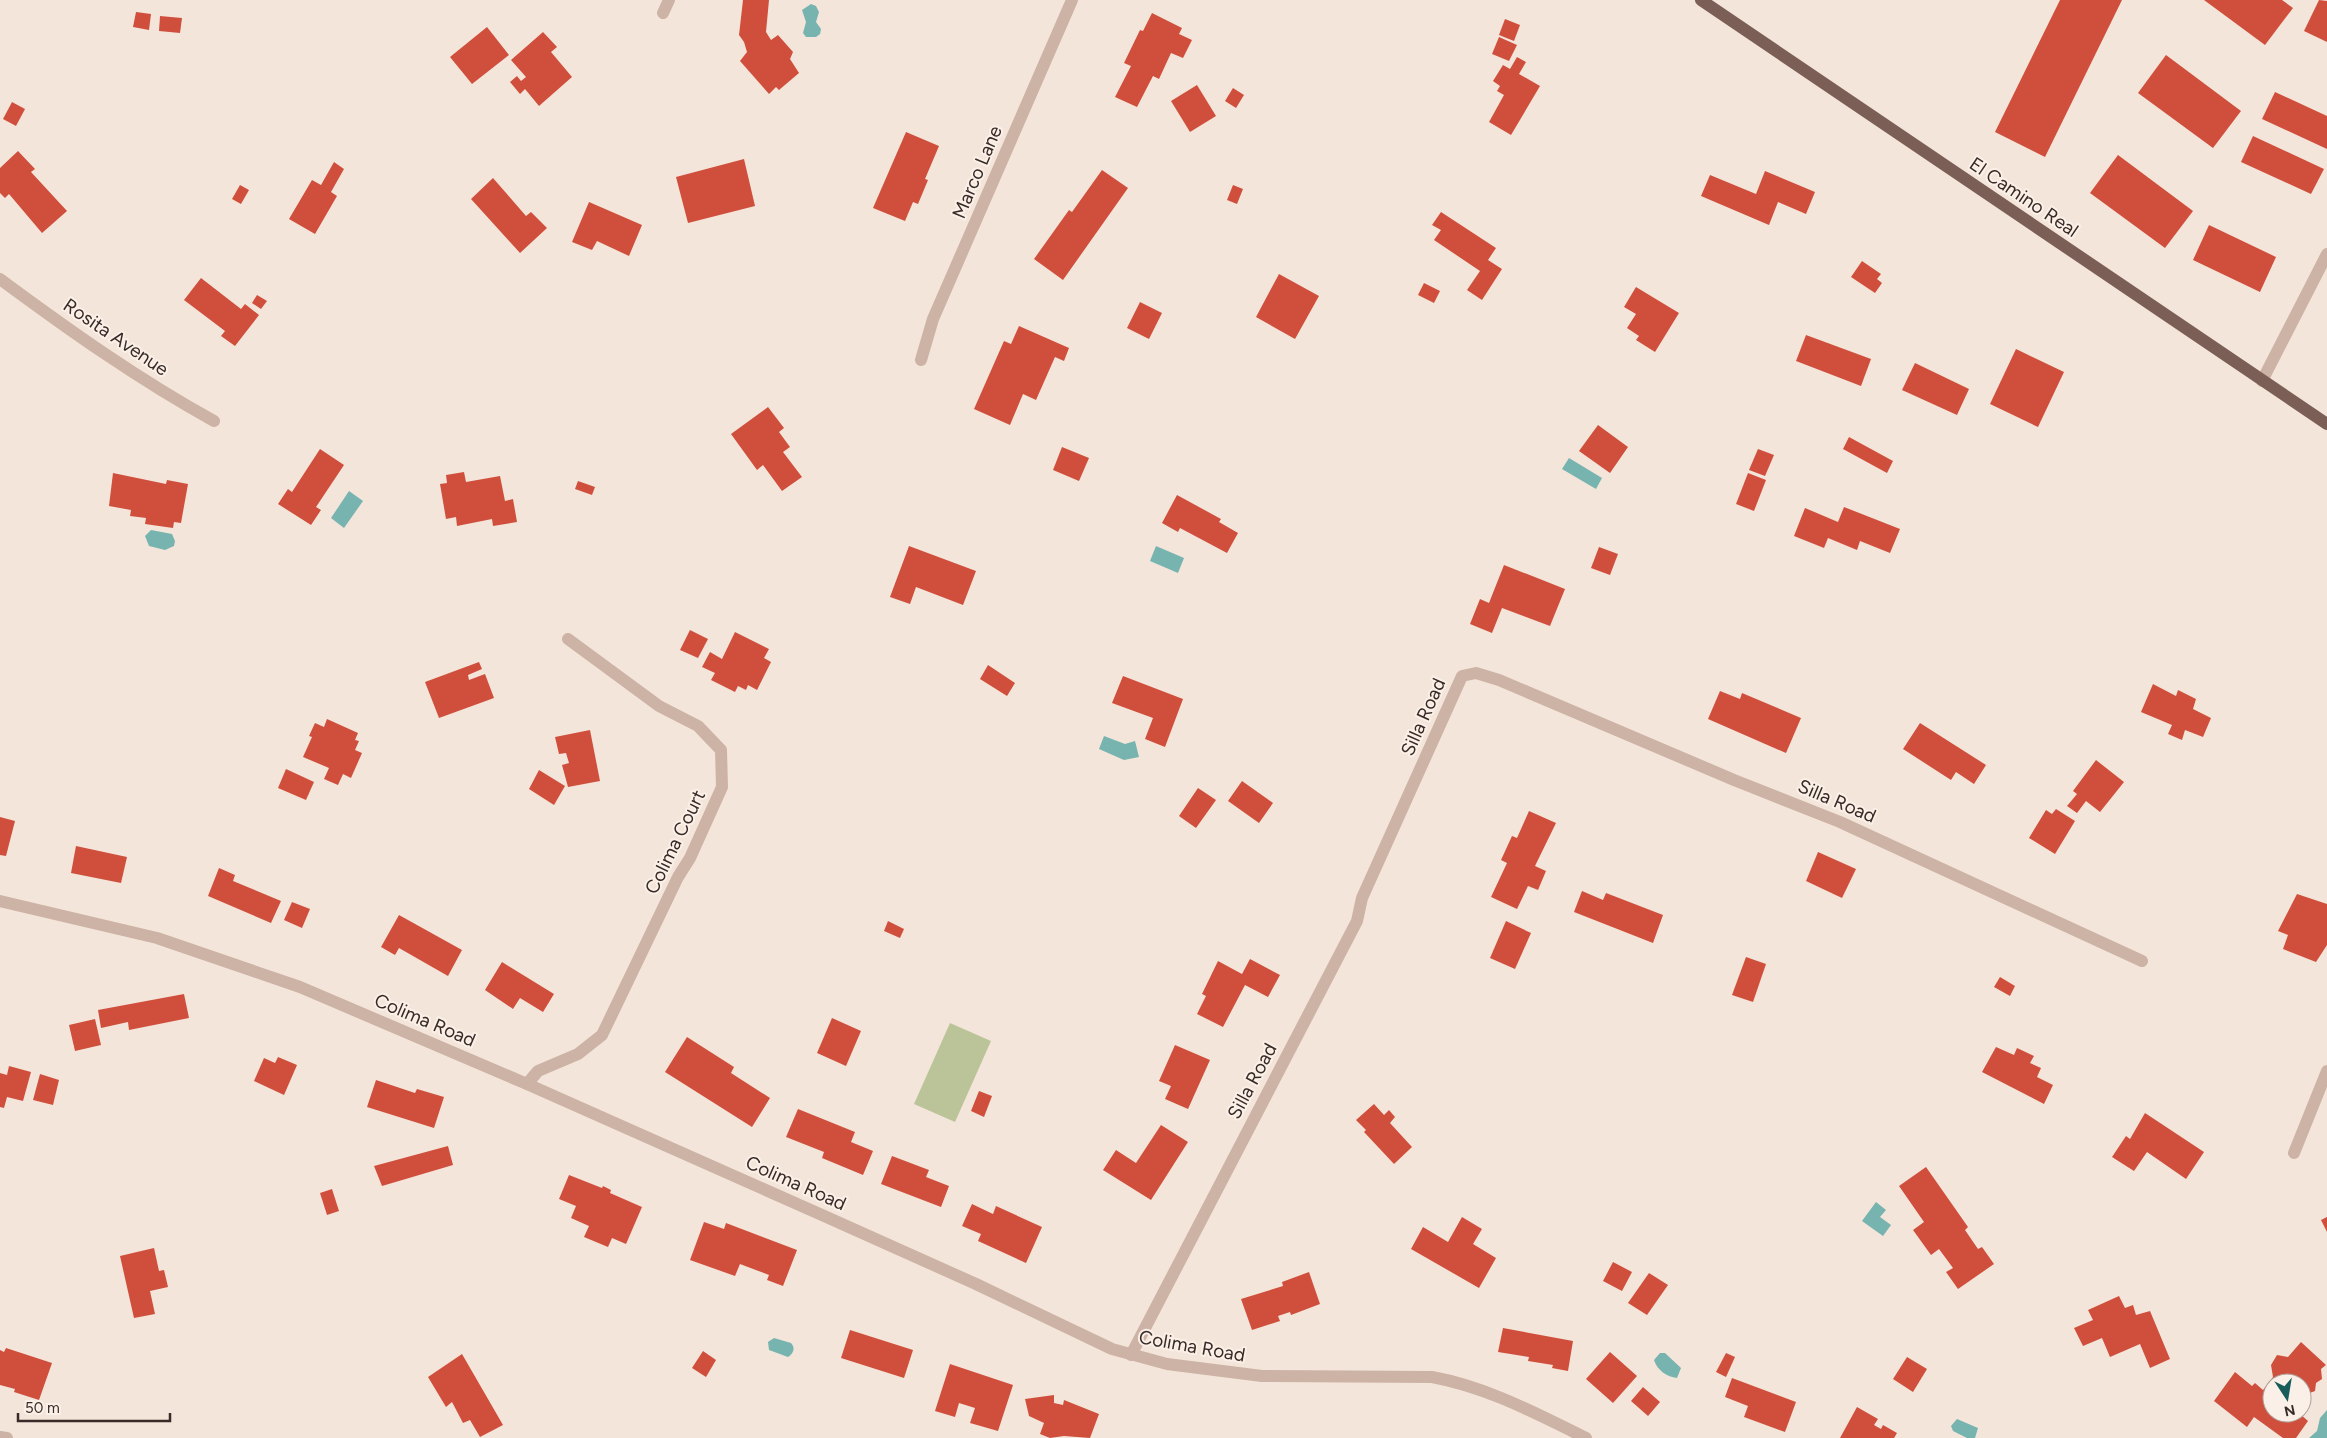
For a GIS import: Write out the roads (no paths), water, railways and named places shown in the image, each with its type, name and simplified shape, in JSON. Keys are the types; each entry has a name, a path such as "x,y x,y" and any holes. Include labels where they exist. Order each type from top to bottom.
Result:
{"main road":[{"name":"El Camino Real","path":"1701,0 2327,424"}],"street":[{"path":"663,13 669,0"},
{"name":"Marco Lane","path":"921,360 933,319 1072,0"},
{"path":"2262,381 2327,254"},
{"name":"Rosita Avenue","path":"0,279 79,337 168,396 214,421"},
{"name":"Colima Court","path":"527,1084 538,1071 578,1054 602,1035 678,877 690,858 722,787 721,750 698,726 659,706 568,639"},
{"name":"Silla Road","path":"1130,1355 1358,921 1362,898 1462,676 1476,673 1498,680 1734,780 1840,822 2142,961"},
{"name":"Colima Road","path":"0,901 157,938 300,987 527,1084 976,1284 1130,1355 1167,1364 1262,1376 1432,1377 1459,1382 1515,1403 1586,1438"},
{"path":"2294,1153 2327,1071"},
{"path":"0,1437 7,1438"}],"water":[{"path":"811,4 816,6 819,12 816,22 821,29 820,34 816,37 806,37 803,33 806,22 802,10"},
{"path":"1569,458 1602,478 1596,489 1562,469"},
{"path":"349,491 363,501 344,528 331,518"},
{"path":"151,530 172,534 175,541 174,546 165,550 149,546 145,536"},
{"path":"1156,546 1184,558 1178,573 1150,561"},
{"path":"1104,736 1125,744 1135,741 1139,757 1124,760 1099,749"},
{"path":"1876,1202 1886,1210 1880,1217 1891,1225 1883,1236 1862,1221"},
{"path":"774,1338 793,1345 794,1349 790,1356 788,1357 769,1350 768,1342"},
{"path":"1660,1353 1665,1353 1681,1368 1677,1378 1666,1375 1657,1367 1654,1360"},
{"path":"2327,1410 2327,1438 2309,1438 2317,1431 2320,1418"},
{"path":"1957,1419 1978,1428 1975,1438 1967,1438 1953,1431 1951,1426"}]}
